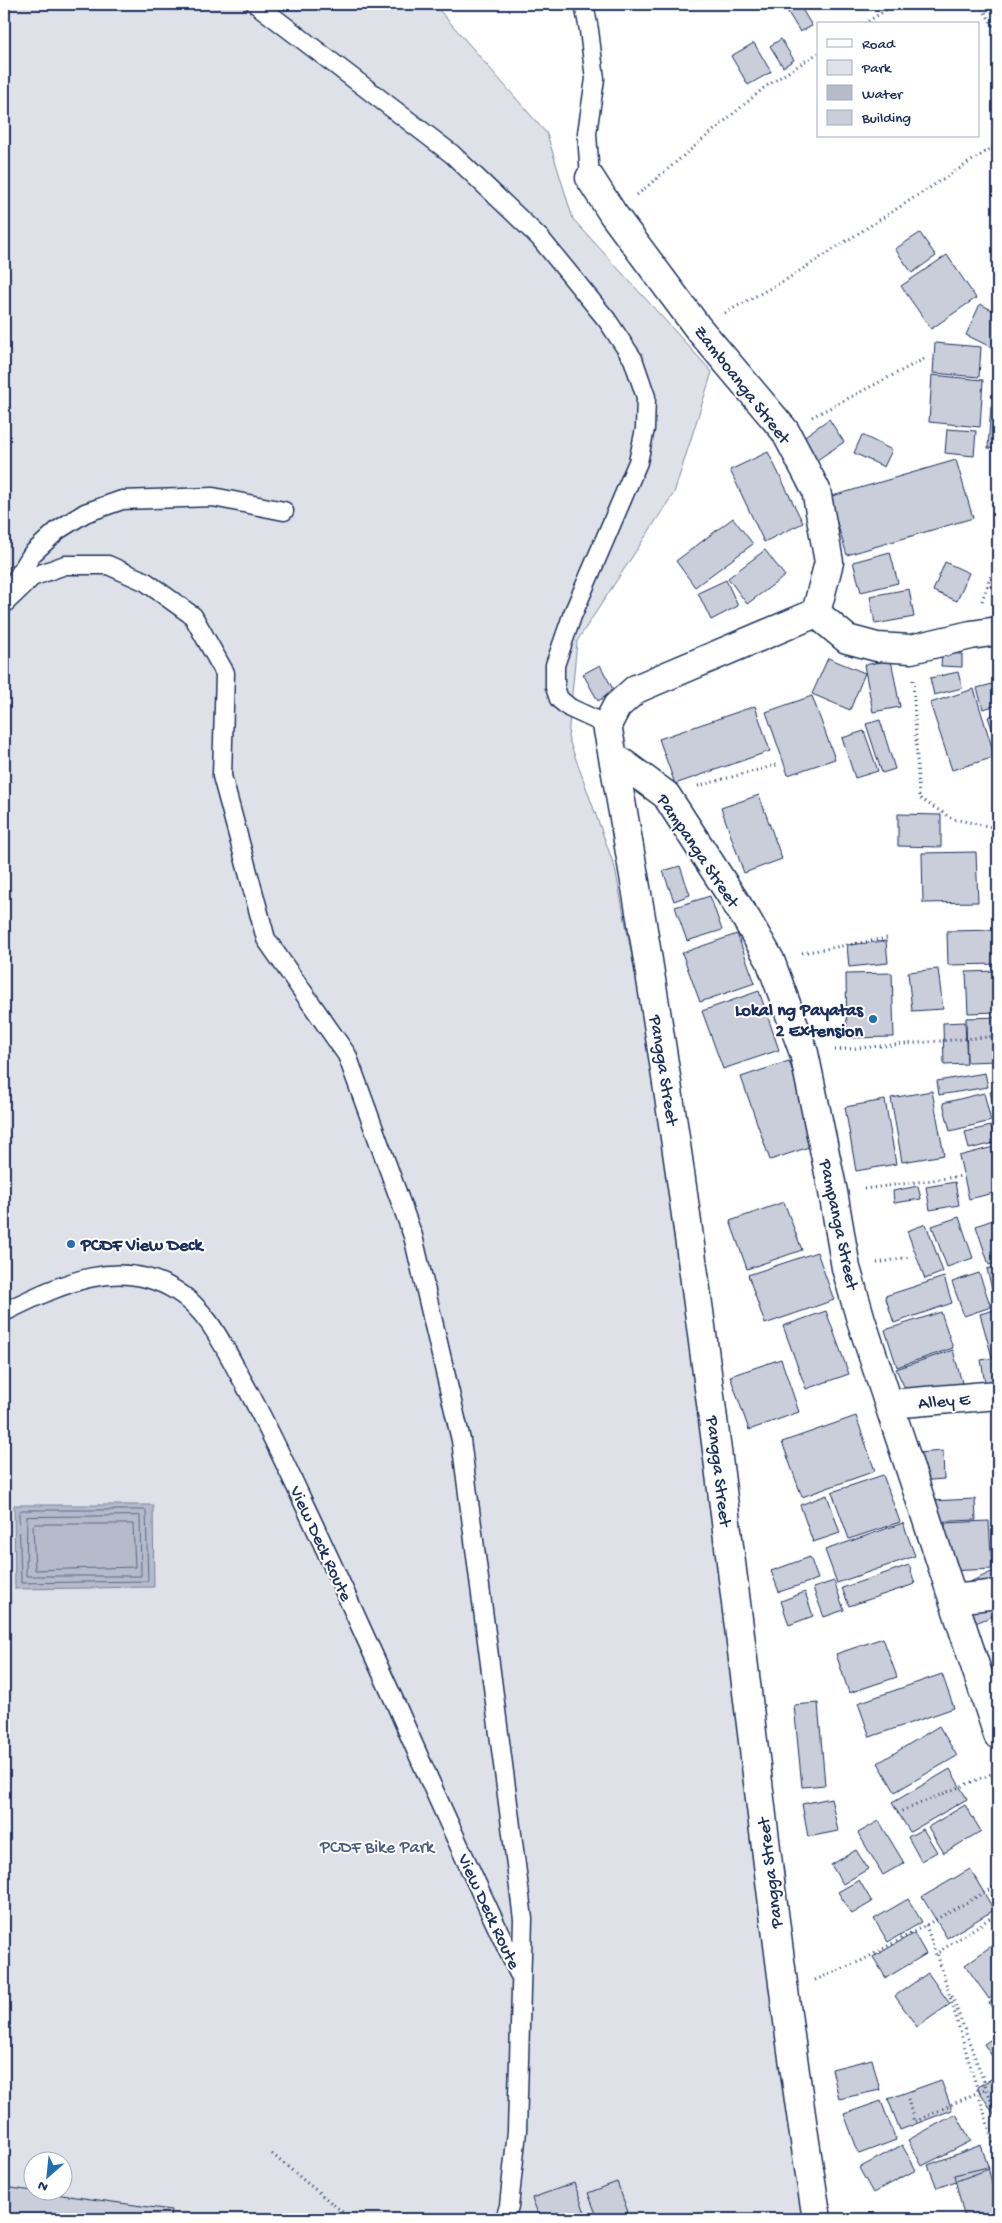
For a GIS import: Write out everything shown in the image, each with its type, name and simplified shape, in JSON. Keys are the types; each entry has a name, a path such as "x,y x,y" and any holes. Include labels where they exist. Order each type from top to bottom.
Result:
{"street":[{"name":"Zamboanga Street","path":"590,178 614,214 698,328 785,431 816,490 830,562 816,613"},
{"path":"607,726 617,706 636,689 816,613 848,639 877,647 911,650 971,635 998,631"},
{"name":"Pangga Street","path":"607,726 634,876 682,1179 784,1992 817,2219"},
{"name":"Pampanga Street","path":"613,756 666,795 747,920 770,960 804,1053 833,1192 846,1268 861,1320 998,1735"},
{"name":"Alley E","path":"890,1404 998,1395"},
{"path":"953,1599 998,1594"}],"lane":[{"path":"256,4 452,154 540,238 607,320 633,359 646,397 645,429 638,462 572,616 556,665 555,687 559,699 570,708 607,726"},
{"path":"584,4 590,30 594,78 587,133 590,178"},
{"path":"4,599 32,554 58,530 85,513 122,500 157,497 213,497 284,511"},
{"path":"4,604 32,577 66,565 108,565 146,582 193,616 224,673 222,776 266,938 347,1055 412,1236 460,1440 523,1919 517,2131 509,2206 505,2219"},
{"name":"View Deck Route","path":"4,1312 46,1292 76,1281 101,1274 120,1274 143,1277 176,1290 210,1322 268,1426 520,1977"}],"path":[{"path":"867,22 895,4"},
{"path":"980,4 998,34"},
{"path":"614,214 765,87 817,54"},
{"path":"698,328 787,279 998,144"},
{"path":"785,431 924,359"},
{"path":"911,650 919,798 952,818 998,828"},
{"path":"666,795 780,764"},
{"path":"770,960 887,938"},
{"path":"804,1053 998,1036"},
{"path":"833,1192 963,1176"},
{"path":"897,1812 998,1771"},
{"path":"784,1992 861,1961 998,1885"},
{"path":"998,1913 937,1953 998,2159"},
{"path":"926,1925 998,2119"},
{"path":"908,2099 914,2122 987,2088"},
{"path":"272,2154 351,2219"},
{"path":"989,2219 998,2213"}],"green space":[{"name":"PCDF Bike Park","path":"4,4 434,4 547,134 573,219 712,372 674,493 577,641 568,737 615,868 662,1113 755,1868 804,2219 4,2219"}],"water":[{"path":"14,1505 153,1505 154,1587 15,1589"}],"building":[{"path":"783,4 799,4 812,26 800,32"},
{"path":"781,39 794,60 783,67 770,46"},
{"path":"754,43 771,72 748,85 731,56"},
{"path":"920,233 936,256 912,273 895,249"},
{"path":"947,255 976,298 931,329 901,286"},
{"path":"980,304 998,313 998,342 995,349 966,335"},
{"path":"935,343 981,347 979,377 933,373"},
{"path":"932,375 983,380 980,427 929,422"},
{"path":"991,406 998,407 998,449 988,448"},
{"path":"829,419 844,442 817,460 802,438"},
{"path":"947,429 976,431 974,456 945,453"},
{"path":"862,435 892,450 884,467 854,453"},
{"path":"768,452 803,523 764,542 730,470"},
{"path":"956,460 973,518 847,555 829,497"},
{"path":"733,518 753,544 695,587 676,561"},
{"path":"765,550 785,576 747,604 728,578"},
{"path":"890,552 898,583 861,592 853,562"},
{"path":"945,562 969,573 957,601 933,591"},
{"path":"726,580 738,606 711,620 698,593"},
{"path":"909,589 914,617 875,624 870,596"},
{"path":"942,653 962,654 962,667 941,666"},
{"path":"828,658 865,673 850,710 812,694"},
{"path":"891,660 900,707 873,712 864,665"},
{"path":"600,665 614,691 598,701 583,674"},
{"path":"958,672 962,688 934,695 930,678"},
{"path":"996,683 998,705 983,709 977,688"},
{"path":"974,689 995,757 952,770 930,703"},
{"path":"812,696 835,759 788,775 766,712"},
{"path":"755,706 770,751 675,784 659,739"},
{"path":"998,713 998,746 988,717"},
{"path":"880,720 895,769 882,773 866,724"},
{"path":"864,731 878,771 855,778 842,738"},
{"path":"759,795 782,859 744,873 721,808"},
{"path":"898,814 941,815 941,847 898,846"},
{"path":"976,852 978,902 923,903 922,853"},
{"path":"680,866 690,895 674,901 663,871"},
{"path":"710,896 722,930 687,941 675,907"},
{"path":"998,930 998,964 948,965 947,931"},
{"path":"737,934 755,983 700,1002 682,953"},
{"path":"886,941 888,963 849,967 847,945"},
{"path":"938,969 943,1009 912,1011 908,972"},
{"path":"998,971 998,1012 968,1013 966,972"},
{"path":"892,973 894,1037 847,1038 846,974"},
{"path":"759,991 779,1050 723,1069 702,1011"},
{"path":"998,1017 998,1061 967,1062 966,1018"},
{"path":"965,1022 967,1064 944,1065 943,1023"},
{"path":"789,1061 818,1144 770,1160 741,1077"},
{"path":"985,1073 988,1087 939,1095 937,1081"},
{"path":"998,1090 998,1127 990,1092"},
{"path":"932,1091 944,1155 902,1162 891,1098"},
{"path":"984,1093 991,1121 950,1131 943,1103"},
{"path":"885,1100 896,1164 856,1171 845,1107"},
{"path":"991,1126 995,1143 969,1149 965,1132"},
{"path":"997,1146 998,1192 969,1199 959,1156"},
{"path":"955,1182 959,1205 930,1210 926,1187"},
{"path":"918,1186 921,1199 894,1203 893,1191"},
{"path":"784,1202 802,1250 747,1269 730,1221"},
{"path":"959,1217 973,1258 947,1267 932,1226"},
{"path":"998,1218 998,1262 989,1265 976,1226"},
{"path":"926,1224 943,1272 925,1279 907,1231"},
{"path":"817,1252 834,1300 765,1324 748,1275"},
{"path":"998,1266 998,1306 996,1306 987,1269"},
{"path":"979,1273 991,1307 964,1316 952,1282"},
{"path":"944,1277 952,1303 894,1323 885,1296"},
{"path":"998,1309 998,1356 992,1357 980,1314"},
{"path":"826,1311 849,1374 806,1389 783,1326"},
{"path":"941,1312 953,1348 897,1367 885,1330"},
{"path":"953,1350 962,1383 908,1395 896,1369"},
{"path":"998,1357 998,1393 987,1395 981,1360"},
{"path":"781,1359 799,1412 749,1430 730,1376"},
{"path":"856,1416 875,1471 802,1497 782,1442"},
{"path":"943,1451 944,1479 919,1481 917,1453"},
{"path":"883,1475 900,1522 849,1539 832,1492"},
{"path":"827,1495 840,1533 813,1542 800,1505"},
{"path":"975,1499 976,1520 930,1522 929,1501"},
{"path":"989,1521 992,1569 948,1571 945,1523"},
{"path":"903,1523 915,1556 837,1583 825,1550"},
{"path":"810,1557 818,1579 779,1592 771,1571"},
{"path":"909,1565 915,1584 849,1606 842,1588"},
{"path":"998,1569 998,1614 973,1624 957,1588"},
{"path":"834,1581 844,1610 824,1617 813,1588"},
{"path":"805,1592 813,1616 789,1625 781,1601"},
{"path":"883,1638 897,1677 849,1693 836,1654"},
{"path":"942,1674 954,1708 870,1737 858,1703"},
{"path":"818,1703 825,1785 802,1787 794,1705"},
{"path":"939,1726 957,1756 895,1792 878,1763"},
{"path":"950,1769 967,1799 910,1832 892,1803"},
{"path":"831,1798 838,1831 808,1837 802,1804"},
{"path":"965,1805 981,1831 944,1853 928,1827"},
{"path":"879,1821 904,1863 883,1875 858,1833"},
{"path":"923,1829 937,1852 921,1861 908,1837"},
{"path":"856,1850 868,1869 843,1884 831,1865"},
{"path":"970,1869 994,1910 947,1938 922,1897"},
{"path":"859,1880 872,1902 852,1914 838,1892"},
{"path":"908,1899 922,1922 888,1942 874,1919"},
{"path":"914,1933 926,1954 886,1978 873,1957"},
{"path":"998,1941 998,1993 989,1999 965,1965"},
{"path":"928,1973 950,2004 917,2027 895,1996"},
{"path":"998,1997 998,2016 989,2003"},
{"path":"998,2035 998,2065 984,2044"},
{"path":"872,2059 880,2090 839,2099 832,2069"},
{"path":"993,2078 998,2087 998,2121 977,2087"},
{"path":"941,2080 952,2110 900,2130 888,2099"},
{"path":"881,2101 896,2140 859,2154 844,2114"},
{"path":"956,2114 971,2141 922,2166 908,2140"},
{"path":"902,2145 916,2170 873,2193 859,2168"},
{"path":"981,2145 989,2169 937,2188 928,2165"},
{"path":"988,2167 998,2209 998,2219 965,2219 954,2175"},
{"path":"617,2182 628,2212 608,2219 598,2219 588,2193"},
{"path":"574,2183 586,2215 574,2219 540,2219 532,2198"},
{"path":"4,2187 22,2189 22,2200 72,2200 72,2196 171,2210 170,2219 4,2219"}],"place":[{"name":"Lokal ng Payatas 2 Extension","path":"873,1019"},
{"name":"PCDF View Deck","path":"71,1244"}]}
